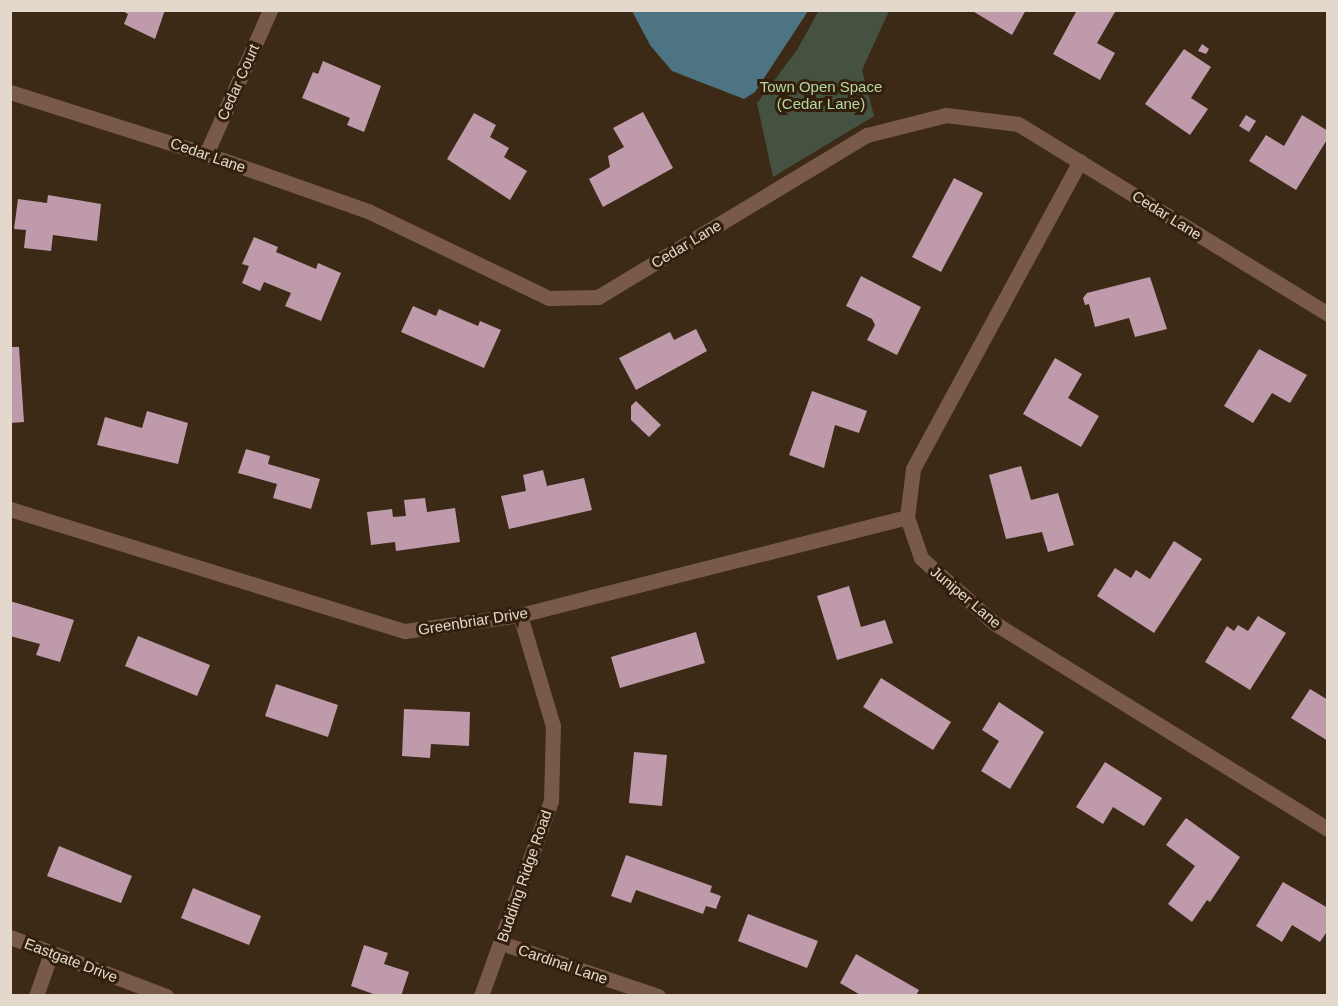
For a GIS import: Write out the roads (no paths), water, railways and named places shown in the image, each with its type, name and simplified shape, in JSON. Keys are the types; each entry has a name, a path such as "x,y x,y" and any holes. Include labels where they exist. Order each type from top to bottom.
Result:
{"street":[{"name":"Cedar Court","path":"206,154 270,10"},
{"name":"Cedar Lane","path":"10,92 206,154 368,211 549,298 598,297 867,135 946,115 1018,124 1328,314"},
{"name":"Juniper Lane","path":"1080,161 913,469 907,517 921,558 994,623 1328,829"},
{"name":"Greenbriar Drive","path":"10,509 405,631 520,615 907,517"},
{"name":"Budding Ridge Road","path":"481,996 550,801 553,726 520,615"},
{"name":"Eastgate Drive","path":"10,937 166,996"},
{"name":"Cardinal Lane","path":"501,943 658,996"},
{"path":"36,996 51,952"}],"water":[{"path":"632,11 808,11 755,92 744,99 672,71 650,45"}],"park label":[{"name":"Town Open Space (Cedar Lane)","path":"821,94"}]}
